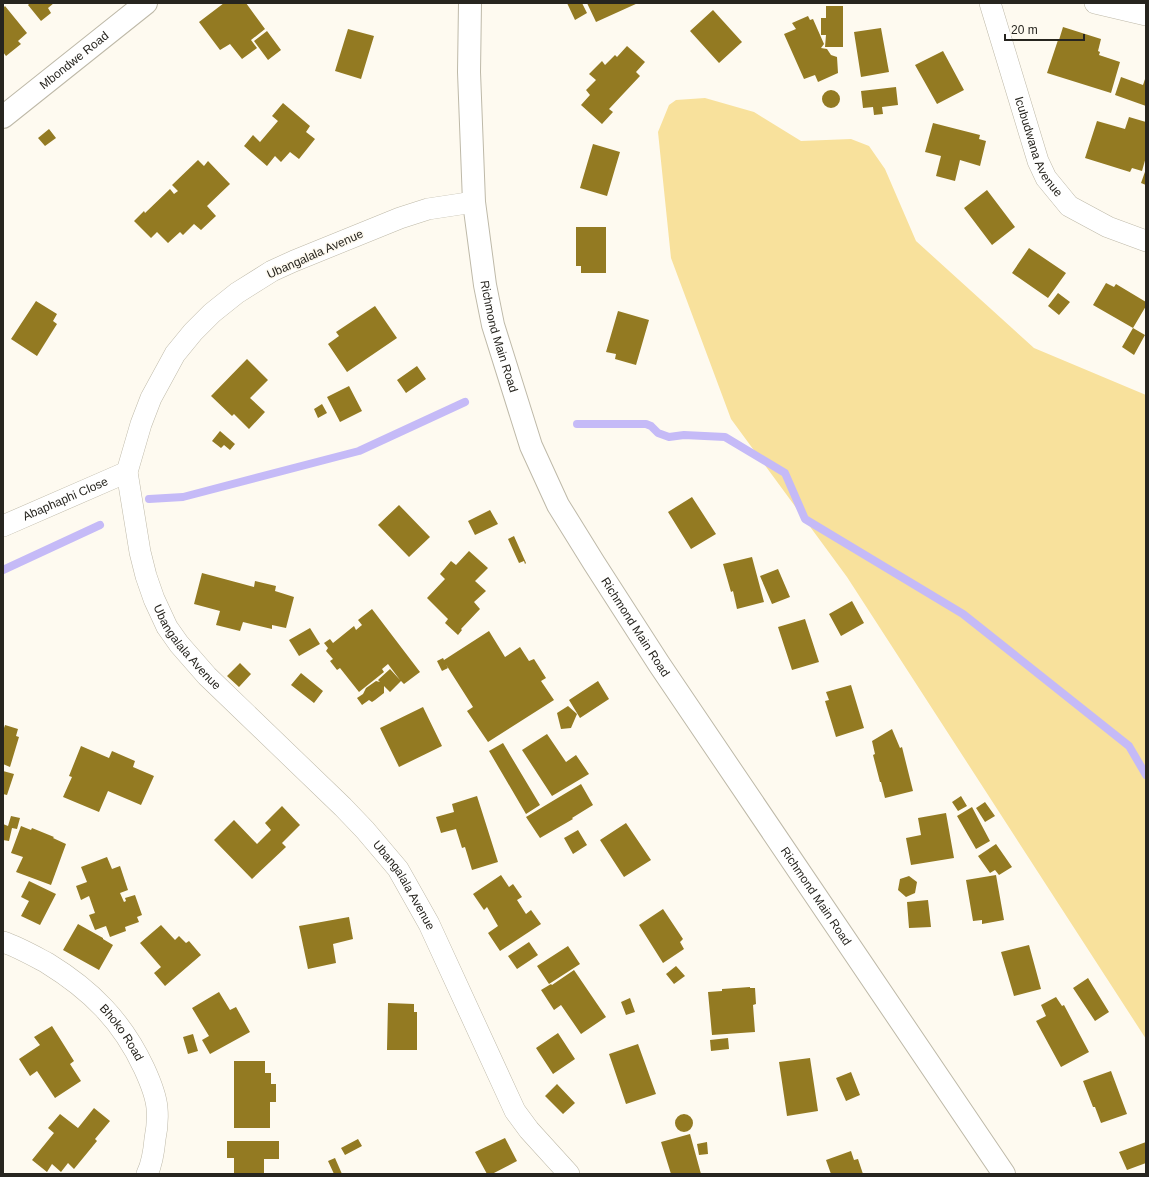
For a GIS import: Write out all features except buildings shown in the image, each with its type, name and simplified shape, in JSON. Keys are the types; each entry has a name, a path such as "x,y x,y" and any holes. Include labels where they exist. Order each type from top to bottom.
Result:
{"main road":[{"name":"Mbondwe Road","path":"3,117 146,3"},
{"name":"Richmond Main Road","path":"470,3 469,72 474,202 485,285 493,325 531,446 558,505 594,564 1004,1174"}],"street":[{"name":"Icubudwana Avenue","path":"990,3 1038,161 1046,178 1069,206 1108,226 1146,241"},
{"path":"1095,3 1146,15"},
{"name":"Ubangalala Avenue","path":"474,202 428,209 400,218 294,261 272,271 218,308 193,332 175,354 148,405 127,472 140,552 146,576 154,599 167,627 179,644 207,676 366,830 398,869 429,924 515,1111 529,1130 570,1174"},
{"name":"Abaphaphi Close","path":"3,526 127,472"},
{"name":"Bhoko Road","path":"3,942 36,957 78,983 114,1019 127,1036 151,1083 157,1107 155,1144 147,1174"}],"shaded area":[{"path":"705,98 754,112 801,141 851,139 869,146 885,169 916,241 1034,348 1146,395 1146,1039 847,577 731,419 671,258 658,132 669,105 676,100"}],"waterway":[{"path":"149,499 183,497 359,451 465,402"},
{"path":"577,424 646,424 651,426 658,433 669,437 684,435 725,437 785,473 805,519 963,614 1129,746 1146,775"},
{"path":"3,570 100,525"}]}
